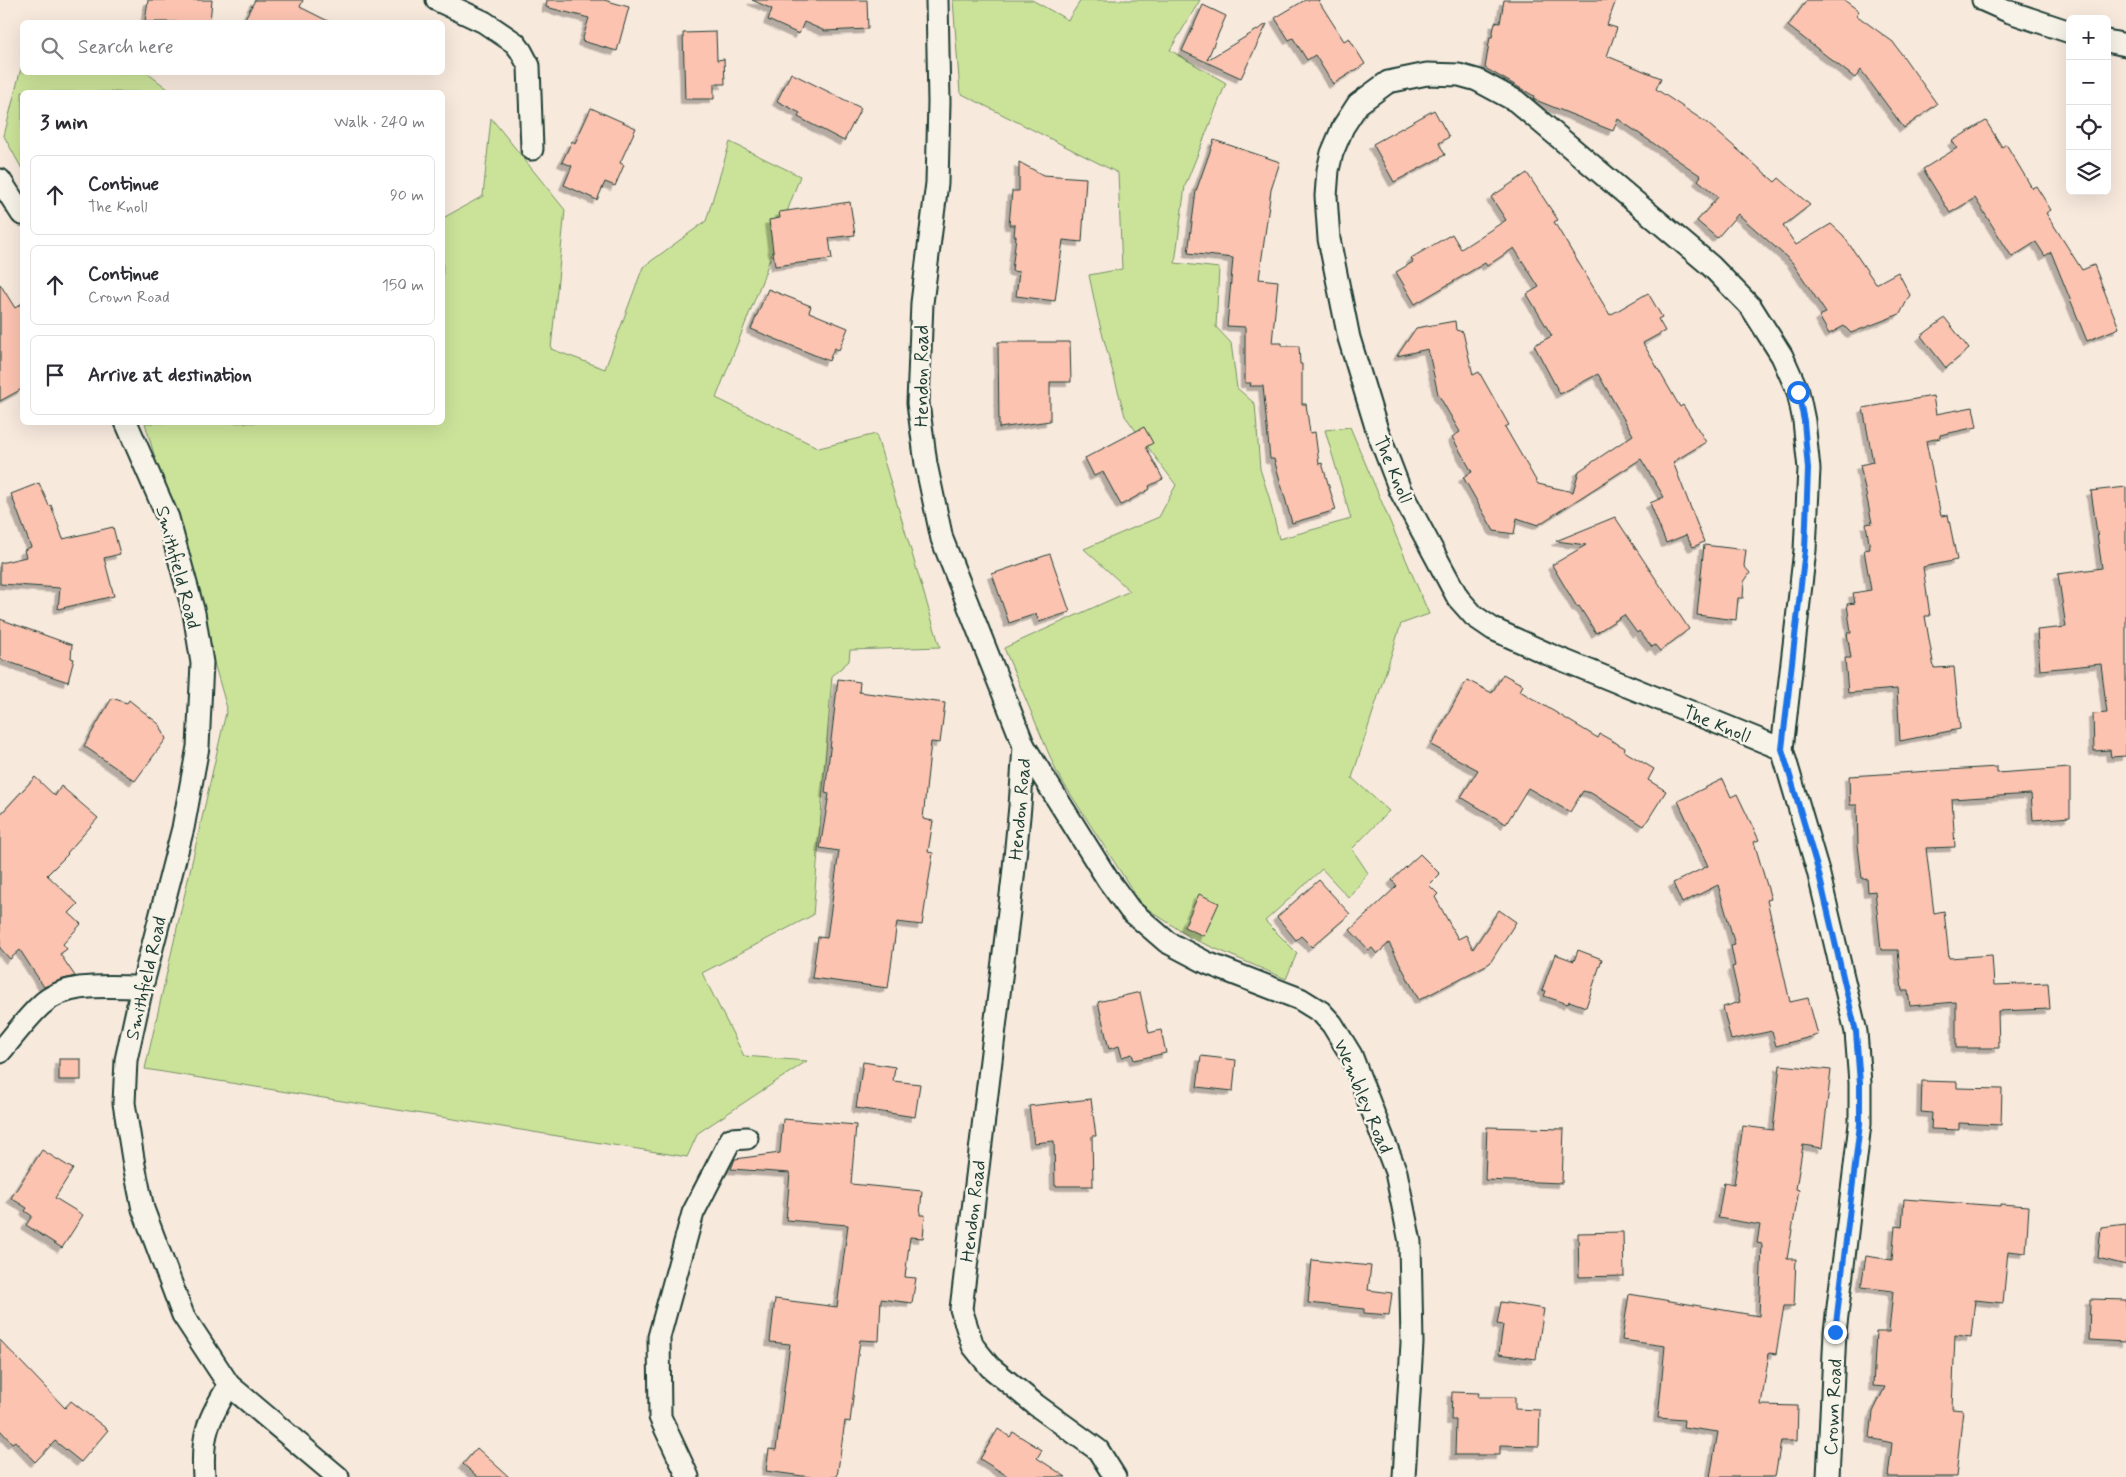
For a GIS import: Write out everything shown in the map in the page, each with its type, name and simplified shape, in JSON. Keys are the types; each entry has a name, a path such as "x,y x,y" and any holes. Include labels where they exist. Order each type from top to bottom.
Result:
{"street":[{"path":"437,0 484,22 515,44 521,51 529,66 532,149"},
{"name":"Hendon Road","path":"937,0 939,102 937,183 922,303 918,403 926,464 942,539 1024,746 1013,878 961,1309 973,1346 990,1367 1036,1405 1098,1450 1115,1477"},
{"path":"1983,0 2010,12 2066,31"},
{"name":"The Knoll","path":"1427,74 1459,75 1477,80 1516,101 1711,266 1752,308 1782,356 1800,402 1804,421 1808,469 1805,550 1782,749 1548,654 1493,628 1474,616 1458,598 1400,490 1377,430 1349,338 1329,239 1326,196 1328,170 1332,152 1343,127 1358,104 1388,82 1427,74"},
{"path":"0,180 20,211"},
{"name":"Smithfield Road","path":"127,425 168,518 194,613 202,663 198,747 183,828 142,987 126,1060 124,1103 143,1209 183,1315 229,1385 338,1477"},
{"name":"Wembley Road","path":"1024,746 1108,880 1130,910 1167,942 1207,963 1300,999 1321,1012 1332,1024 1351,1055 1396,1172 1410,1242 1412,1343 1404,1477"},
{"name":"Crown Road","path":"1782,749 1818,870 1856,1032 1860,1083 1860,1124 1835,1332 1828,1477"},
{"path":"0,1052 41,1004 55,995 82,988 142,987"},
{"path":"688,1477 660,1417 659,1337 693,1213 731,1139 747,1138"},
{"path":"204,1477 203,1457 206,1431 213,1413 229,1385"}],"green space":[{"path":"953,0 1032,0 1068,20 1081,0 1200,0 1170,50 1226,83 1185,186 1175,263 1219,268 1216,327 1231,343 1237,388 1255,404 1260,469 1279,539 1351,519 1325,430 1350,427 1429,614 1401,624 1352,778 1389,811 1352,849 1368,873 1349,898 1322,869 1265,921 1297,953 1286,979 1191,938 1142,905 1057,773 1004,648 1130,591 1084,549 1159,517 1176,485 1125,416 1098,318 1089,275 1122,269 1118,173 960,93"},
{"path":"20,72 20,75 150,75 169,90 20,90 20,165 4,136"},
{"path":"491,118 565,210 551,349 605,369 643,267 706,221 730,142 800,176 762,281 716,398 819,448 876,434 940,647 850,650 849,661 832,676 813,915 702,973 744,1056 807,1061 698,1133 687,1157 145,1069 227,708 146,425 445,425 445,217 483,196"}],"building":[{"path":"148,0 212,0 210,20 145,20"},
{"path":"255,0 303,0 300,7 326,20 244,20"},
{"path":"547,0 604,0 629,7 617,51 582,41 589,18 546,7"},
{"path":"752,0 867,0 868,29 825,31 804,22 799,34 768,20 772,9"},
{"path":"1305,0 1318,0 1344,41 1349,38 1365,64 1333,84 1315,55 1307,60 1293,38 1289,40 1275,18"},
{"path":"1504,0 1616,0 1607,25 1617,28 1607,56 1661,78 1656,89 1707,123 1775,182 1779,178 1810,205 1783,226 1796,245 1831,224 1843,235 1876,284 1898,272 1910,295 1900,314 1851,333 1844,326 1829,334 1819,316 1826,313 1792,262 1738,214 1717,238 1697,221 1718,197 1698,180 1701,176 1618,119 1613,131 1533,99 1534,96 1485,68 1490,37 1492,37 1495,22 1500,23"},
{"path":"1807,0 1844,0 1859,11 1856,15 1893,42 1937,104 1904,128 1861,70 1855,78 1788,26"},
{"path":"1203,5 1226,16 1207,60 1267,24 1241,78 1182,51"},
{"path":"716,32 717,60 724,59 725,84 714,84 714,99 685,99 683,33"},
{"path":"791,73 861,108 844,141 798,117 800,113 777,101"},
{"path":"591,108 636,128 620,163 624,165 615,186 605,182 597,200 564,185 572,166 562,162 572,141 575,143"},
{"path":"1434,110 1449,137 1439,143 1445,155 1394,182 1373,144"},
{"path":"1986,121 2002,147 2006,144 2032,188 2036,186 2051,210 2046,213 2082,270 2094,265 2119,328 2087,341 2051,252 2045,256 2036,242 2012,257 1975,198 1950,213 1923,169 1957,148 1952,141"},
{"path":"1214,140 1280,162 1271,190 1259,279 1278,281 1272,343 1282,343 1282,346 1299,346 1300,364 1302,364 1302,404 1306,404 1310,433 1315,432 1319,464 1322,463 1336,510 1292,523 1274,459 1270,459 1263,386 1250,386 1251,383 1245,383 1245,327 1227,326 1233,258 1188,253 1196,191"},
{"path":"1019,162 1043,175 1086,178 1082,242 1063,240 1055,301 1016,296 1019,272 1012,271 1016,236 1014,236 1015,225 1009,225 1012,191 1019,191"},
{"path":"1527,173 1558,220 1554,222 1610,315 1648,293 1662,317 1658,319 1665,331 1643,343 1680,407 1683,405 1706,442 1673,462 1704,542 1693,547 1686,535 1666,543 1650,503 1664,497 1641,459 1538,525 1517,518 1514,534 1494,531 1463,477 1472,472 1452,437 1460,432 1438,394 1428,349 1397,356 1416,328 1455,321 1456,330 1463,332 1473,375 1479,372 1509,425 1505,427 1538,484 1573,492 1579,471 1633,435 1598,374 1560,394 1534,345 1552,336 1527,294 1539,287 1514,248 1487,266 1485,263 1415,304 1396,272 1413,262 1411,258 1452,234 1461,249 1506,220 1491,197"},
{"path":"850,202 855,235 829,238 832,259 775,266 769,220 780,218 779,212"},
{"path":"0,284 15,308 20,304 20,390 0,401"},
{"path":"768,289 811,306 809,312 848,328 839,350 834,348 829,361 751,329"},
{"path":"1945,318 1969,349 1946,368 1921,336"},
{"path":"998,342 1070,342 1071,382 1050,382 1050,421 999,428"},
{"path":"1933,396 1936,414 1973,407 1977,427 1940,435 1940,438 1926,441 1941,516 1948,515 1957,560 1923,567 1930,616 1925,616 1934,668 1954,667 1960,729 1900,741 1897,689 1848,693 1845,658 1851,658 1847,633 1851,633 1847,604 1855,603 1853,593 1871,590 1864,550 1870,549 1866,524 1872,523 1860,465 1873,462 1863,408"},
{"path":"1144,427 1153,443 1146,447 1163,479 1149,486 1150,489 1121,505 1103,472 1094,476 1085,458"},
{"path":"39,483 49,506 51,505 63,539 113,527 120,554 104,558 114,596 58,609 60,588 0,584 0,563 26,557 24,550 31,547 11,494"},
{"path":"2126,487 2126,756 2111,757 2110,750 2094,751 2093,714 2107,713 2101,664 2040,670 2037,630 2066,627 2058,574 2102,568 2091,491"},
{"path":"1615,517 1689,629 1660,651 1655,645 1652,647 1639,631 1637,633 1624,615 1596,633 1579,606 1577,607 1552,565 1586,545 1556,541"},
{"path":"1704,545 1746,550 1744,566 1750,573 1744,582 1743,598 1738,598 1736,620 1697,615"},
{"path":"1050,554 1070,612 1039,622 1036,614 1009,623 992,574"},
{"path":"0,619 72,645 71,658 74,659 68,682 0,659"},
{"path":"1503,674 1523,685 1520,691 1598,738 1600,734 1625,748 1624,751 1654,769 1648,780 1666,791 1644,826 1591,793 1583,791 1570,812 1528,788 1506,824 1461,797 1478,770 1431,745 1467,680 1492,693"},
{"path":"838,679 860,682 859,692 945,703 940,743 931,742 923,819 933,821 928,852 933,853 922,925 897,922 888,988 812,978 818,937 827,938 839,851 820,848 829,794 825,793"},
{"path":"112,698 127,703 129,700 160,725 166,739 135,781 84,746"},
{"path":"1997,767 1997,773 2070,768 2070,817 2033,820 2031,794 1952,799 1955,847 1926,848 1934,913 1944,911 1949,958 1992,955 1994,985 2048,983 2050,1009 1998,1011 1999,1048 1956,1048 1956,1002 1910,1006 1908,991 1902,991 1898,950 1881,950 1875,891 1868,892 1867,878 1862,879 1858,845 1857,805 1850,805 1849,776"},
{"path":"35,777 55,796 61,786 98,818 68,854 47,875 78,904 69,913 81,924 63,944 67,949 60,954 75,976 44,987 20,950 10,959 0,948 0,815"},
{"path":"1723,779 1731,797 1737,794 1759,840 1754,842 1771,899 1767,900 1790,1002 1808,998 1818,1035 1776,1046 1772,1031 1731,1040 1723,1007 1740,1002 1732,967 1735,966 1731,946 1735,945 1718,885 1682,903 1673,883 1708,866 1678,801"},
{"path":"1420,854 1440,874 1429,885 1438,894 1435,897 1458,939 1466,935 1473,949 1499,910 1516,922 1490,963 1419,1000 1389,943 1377,954 1372,948 1369,950 1350,930 1397,886 1392,880"},
{"path":"1319,880 1350,914 1312,947 1301,936 1296,940 1277,917"},
{"path":"1199,894 1219,903 1204,936 1184,927"},
{"path":"1578,950 1602,959 1586,1007 1569,1001 1568,1004 1544,996 1546,991 1542,990 1555,954 1574,961"},
{"path":"1140,992 1149,1033 1161,1030 1166,1053 1134,1060 1132,1054 1122,1057 1119,1046 1109,1049 1098,1002"},
{"path":"1201,1056 1236,1060 1233,1091 1197,1087"},
{"path":"59,1059 81,1059 81,1080 59,1080"},
{"path":"863,1062 895,1067 893,1081 920,1084 915,1117 856,1108"},
{"path":"1780,1065 1831,1070 1822,1148 1803,1145 1796,1189 1799,1190 1787,1259 1796,1259 1794,1306 1784,1306 1776,1354 1769,1353 1761,1405 1798,1406 1797,1441 1781,1441 1775,1477 1710,1477 1718,1432 1683,1427 1684,1420 1658,1418 1665,1346 1622,1340 1629,1294 1759,1316 1762,1244 1757,1243 1760,1225 1718,1218 1724,1182 1734,1184 1743,1126 1773,1130"},
{"path":"1922,1081 1957,1082 1957,1088 2002,1089 2001,1125 1959,1123 1959,1130 1931,1129 1932,1113 1921,1112"},
{"path":"1091,1099 1096,1136 1092,1136 1093,1186 1055,1186 1054,1141 1034,1143 1029,1106"},
{"path":"783,1119 856,1125 851,1184 922,1191 920,1215 925,1215 923,1238 910,1237 905,1277 916,1278 912,1303 881,1299 879,1341 860,1340 850,1422 845,1421 837,1477 810,1477 766,1471 769,1449 776,1450 790,1344 770,1342 775,1299 837,1307 848,1225 786,1220 790,1173 731,1169 735,1159 780,1153"},
{"path":"1487,1127 1564,1129 1562,1183 1485,1180"},
{"path":"42,1150 73,1169 55,1198 83,1215 62,1248 26,1225 32,1216 25,1211 27,1208 11,1198"},
{"path":"1904,1199 2000,1206 2000,1204 2029,1206 2026,1253 2008,1251 2003,1303 1975,1300 1971,1337 1955,1335 1952,1409 1963,1410 1956,1477 1888,1477 1892,1443 1870,1438 1873,1412 1885,1387 1873,1386 1876,1332 1889,1332 1893,1291 1861,1287 1866,1256 1892,1260 1895,1226 1902,1227"},
{"path":"2126,1224 2126,1265 2098,1258 2101,1227"},
{"path":"1623,1232 1624,1276 1579,1277 1578,1233"},
{"path":"1312,1260 1371,1266 1368,1290 1392,1293 1389,1315 1364,1313 1364,1309 1308,1303"},
{"path":"2090,1299 2126,1300 2126,1342 2089,1340"},
{"path":"1501,1302 1544,1309 1536,1359 1499,1354 1503,1325 1497,1324"},
{"path":"0,1340 65,1408 71,1401 108,1430 81,1462 55,1441 35,1462 15,1441 12,1443 0,1430"},
{"path":"1452,1392 1479,1393 1478,1397 1515,1397 1515,1409 1540,1410 1539,1446 1500,1445 1500,1455 1455,1455 1456,1420 1451,1420"},
{"path":"998,1429 1010,1437 1013,1432 1042,1450 1037,1458 1066,1477 1009,1477 980,1459"},
{"path":"477,1448 509,1477 478,1477 463,1464"}],"route":[{"path":"1798,392 1804,421 1808,469 1805,550 1782,749 1818,870 1856,1032 1860,1083 1860,1124 1835,1332"}]}
